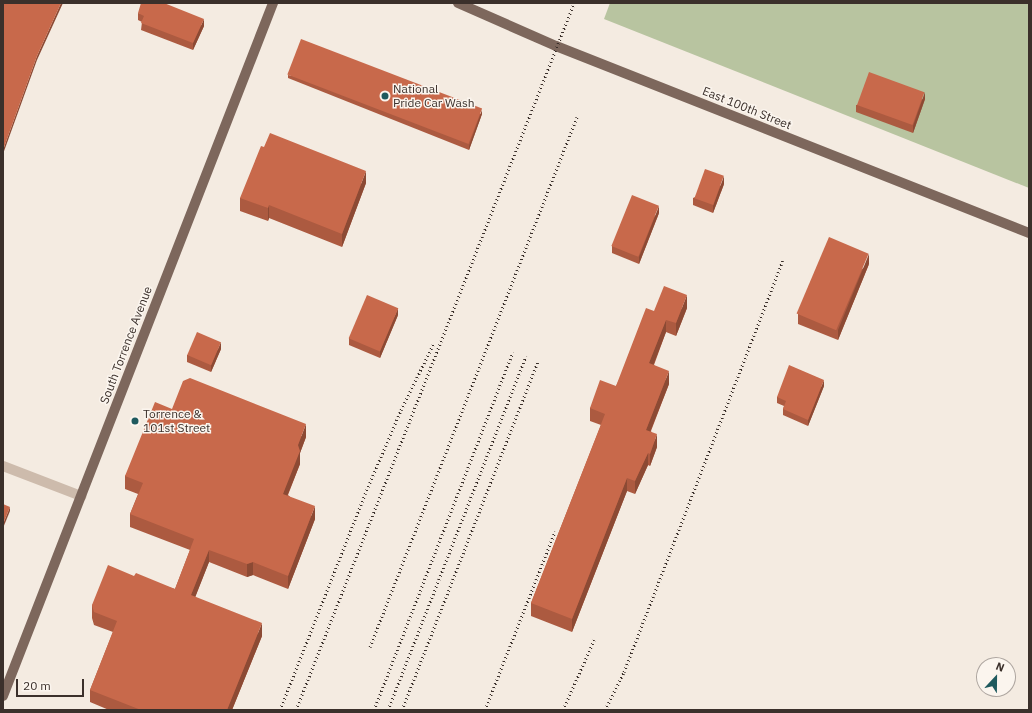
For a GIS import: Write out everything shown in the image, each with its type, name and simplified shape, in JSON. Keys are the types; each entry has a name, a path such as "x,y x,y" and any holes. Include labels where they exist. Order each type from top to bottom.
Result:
{"main road":[{"name":"South Torrence Avenue","path":"3,696 273,3"},
{"name":"East 100th Street","path":"458,3 556,46 1029,233"}],"street":[{"path":"3,466 81,496"}],"green space":[{"path":"610,3 1029,3 1029,188 604,19"}],"building":[{"path":"3,3 61,3 37,56 3,150"},
{"path":"141,3 164,3 204,19 193,43 141,23 144,16 138,13"},
{"name":"National Pride Car Wash","path":"301,39 482,109 468,144 287,74"},
{"path":"869,72 924,92 912,125 857,105"},
{"path":"270,133 366,171 342,234 269,205 268,208 240,198 261,146 264,147"},
{"path":"705,169 724,176 713,205 694,198"},
{"path":"632,195 659,206 638,257 611,246"},
{"path":"829,237 869,254 836,330 797,313"},
{"path":"664,286 687,295 676,323 666,320 649,363 669,371 646,430 657,434 650,454 648,453 635,481 627,478 572,619 531,603 605,414 590,408 600,380 616,386 646,308 654,311"},
{"path":"367,295 398,308 380,352 349,338"},
{"path":"197,332 221,342 211,365 187,355"},
{"path":"789,365 824,380 808,420 783,409 786,401 777,397"},
{"path":"190,378 306,424 298,445 300,451 283,494 315,506 288,576 253,562 247,564 209,550 191,595 262,623 227,710 141,710 90,690 117,621 94,612 92,605 108,565 134,576 136,573 175,589 194,539 130,514 143,483 125,476 155,402 172,409 183,381"},
{"path":"3,504 10,507 3,524"}],"railway":[{"path":"296,710 574,3"},
{"path":"370,647 577,117"},
{"path":"605,710 624,672 783,261"},
{"path":"280,710 365,494 401,410 434,343"},
{"path":"374,710 513,352"},
{"path":"388,710 526,356"},
{"path":"402,710 538,361"},
{"path":"485,710 555,531"},
{"path":"563,710 594,640"}],"place":[{"name":"National Pride Car Wash","path":"385,96"},
{"name":"Torrence & 101st Street","path":"135,421"}]}
